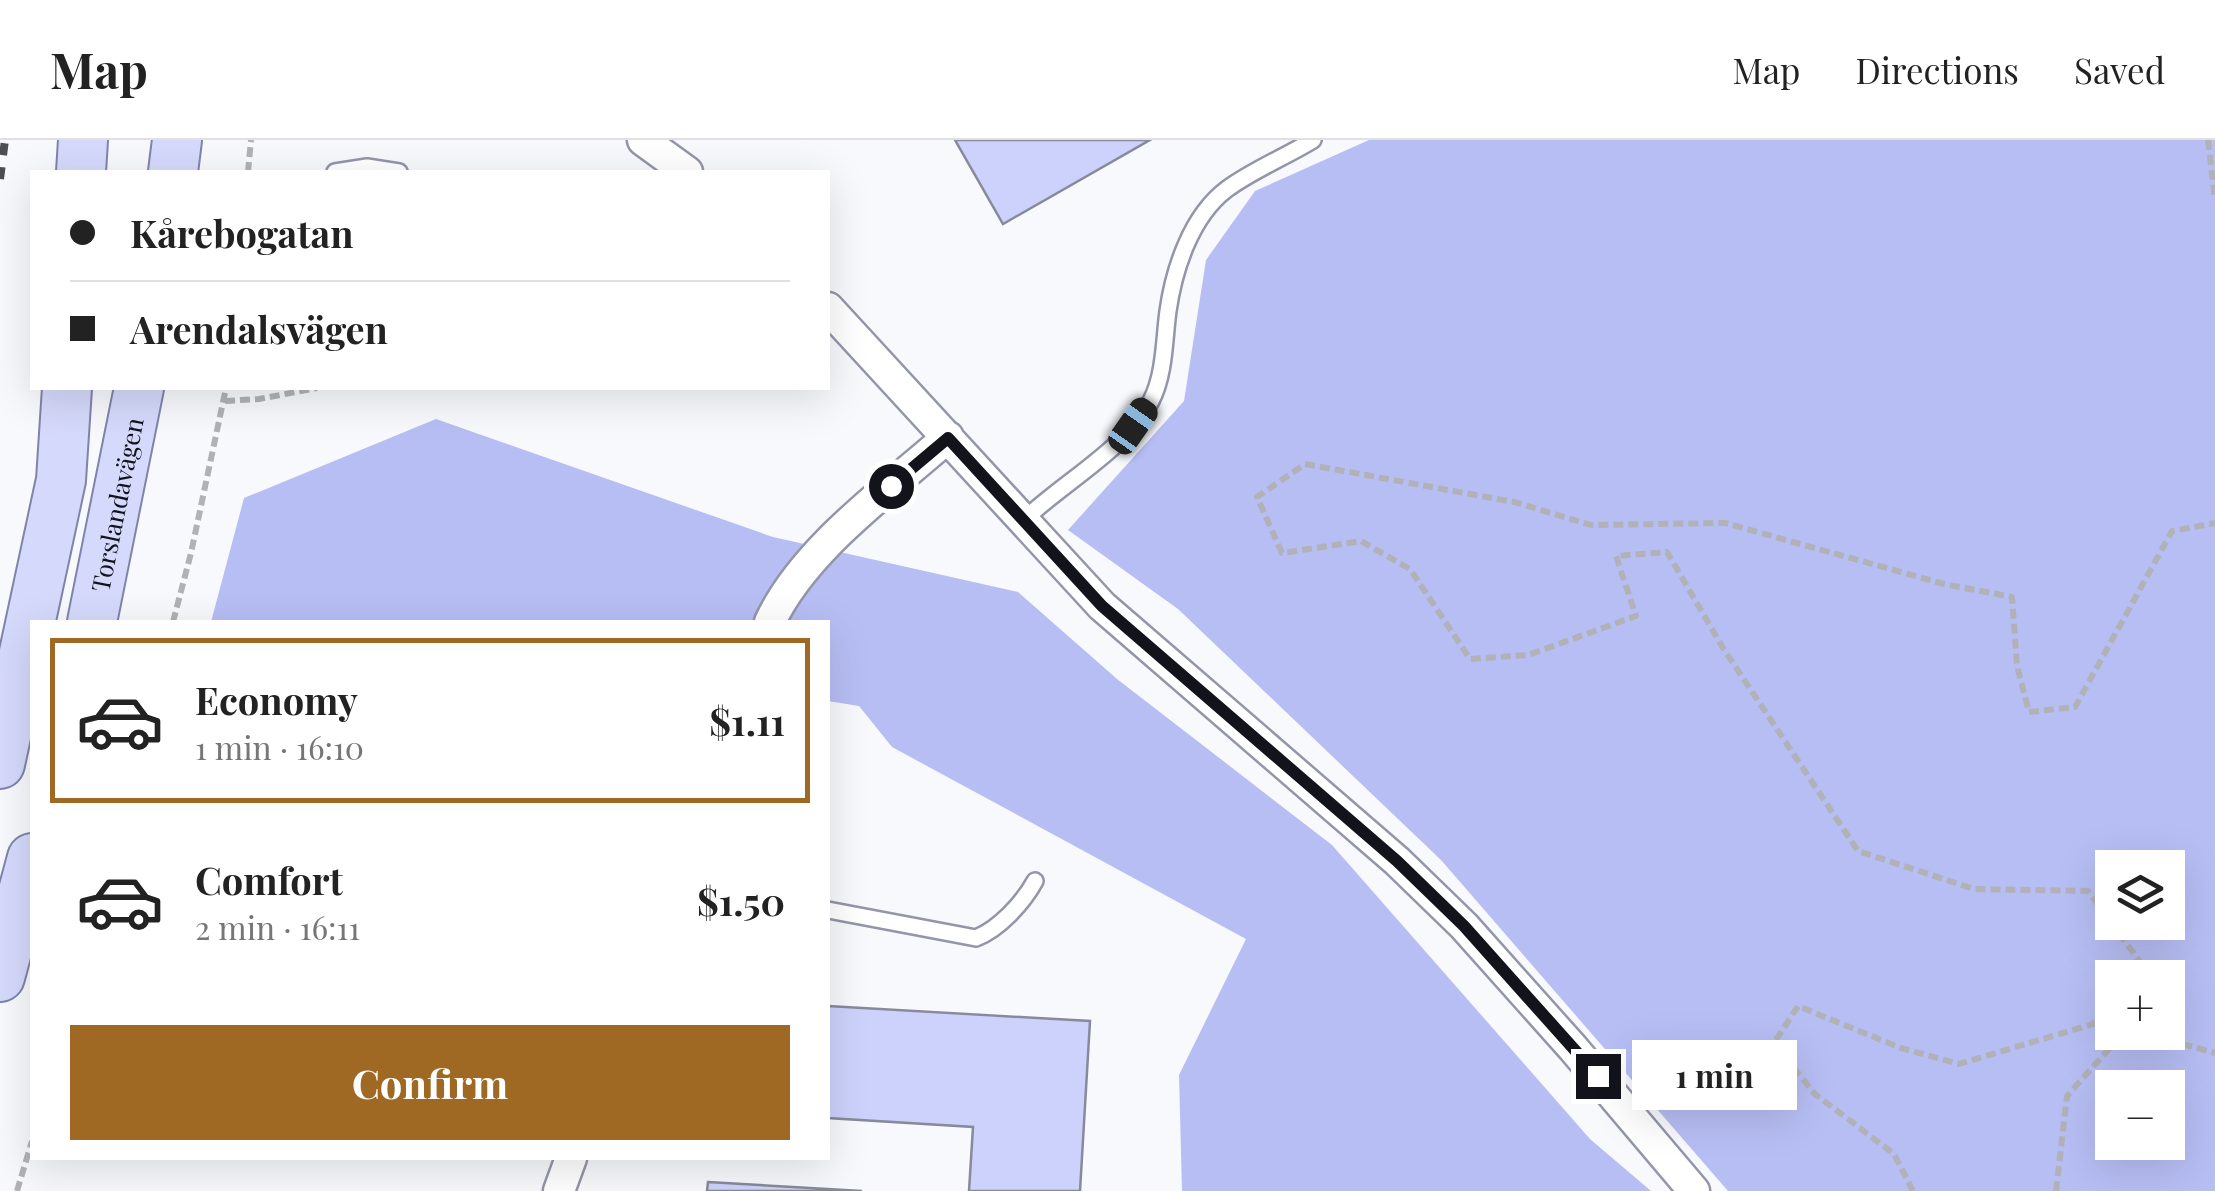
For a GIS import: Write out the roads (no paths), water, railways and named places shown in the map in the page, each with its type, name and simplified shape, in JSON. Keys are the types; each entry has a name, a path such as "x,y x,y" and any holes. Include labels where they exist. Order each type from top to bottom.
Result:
{"main road":[{"path":"81,170 83,140"},
{"path":"173,170 177,140"},
{"path":"31,620 61,480 67,390"},
{"name":"Torslandavägen","path":"92,620 139,390"},
{"path":"0,764 30,624"},
{"path":"0,977 30,865"}],"street":[{"path":"643,140 684,170"},
{"path":"830,310 1102,606 1397,861 1464,926 1574,1048 1694,1191"},
{"path":"771,620 784,594 828,545 948,438"},
{"path":"559,1191 569,1160"}],"lane":[{"path":"1023,521 1133,426 1152,400 1162,368 1169,305 1181,260 1208,207 1225,190 1313,140"},
{"path":"348,170 386,170"},
{"path":"830,910 976,938 987,934 1028,895 1036,881"}],"railway":[{"path":"0,179 5,140"}]}
